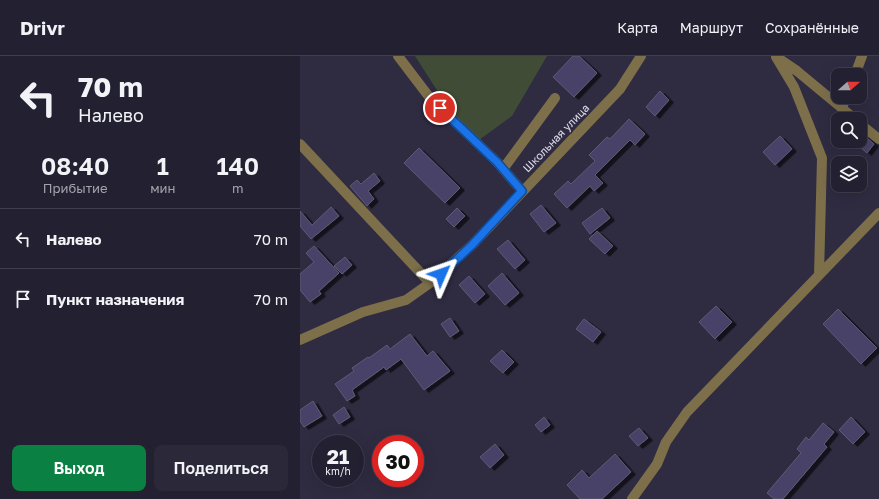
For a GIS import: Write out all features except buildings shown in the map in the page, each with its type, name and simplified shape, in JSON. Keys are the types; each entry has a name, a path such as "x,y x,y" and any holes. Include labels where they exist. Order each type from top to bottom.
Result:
{"street":[{"path":"398,56 430,98 503,169 522,191"},
{"name":"Школьная улица","path":"300,340 363,312 406,300 430,283 472,245 620,89 641,56"},
{"path":"775,56 797,71 846,112"},
{"path":"775,56 794,87 822,158 819,275"},
{"path":"858,68 862,56"},
{"path":"503,169 554,98"},
{"path":"842,108 843,104"},
{"path":"867,130 879,139"},
{"path":"300,144 430,283"},
{"path":"632,499 657,464 666,442 687,412 879,213"}],"green space":[{"path":"415,56 547,56 512,116 472,145"}],"route":[{"path":"440,108 497,162 522,191 472,245 441,274"}]}
